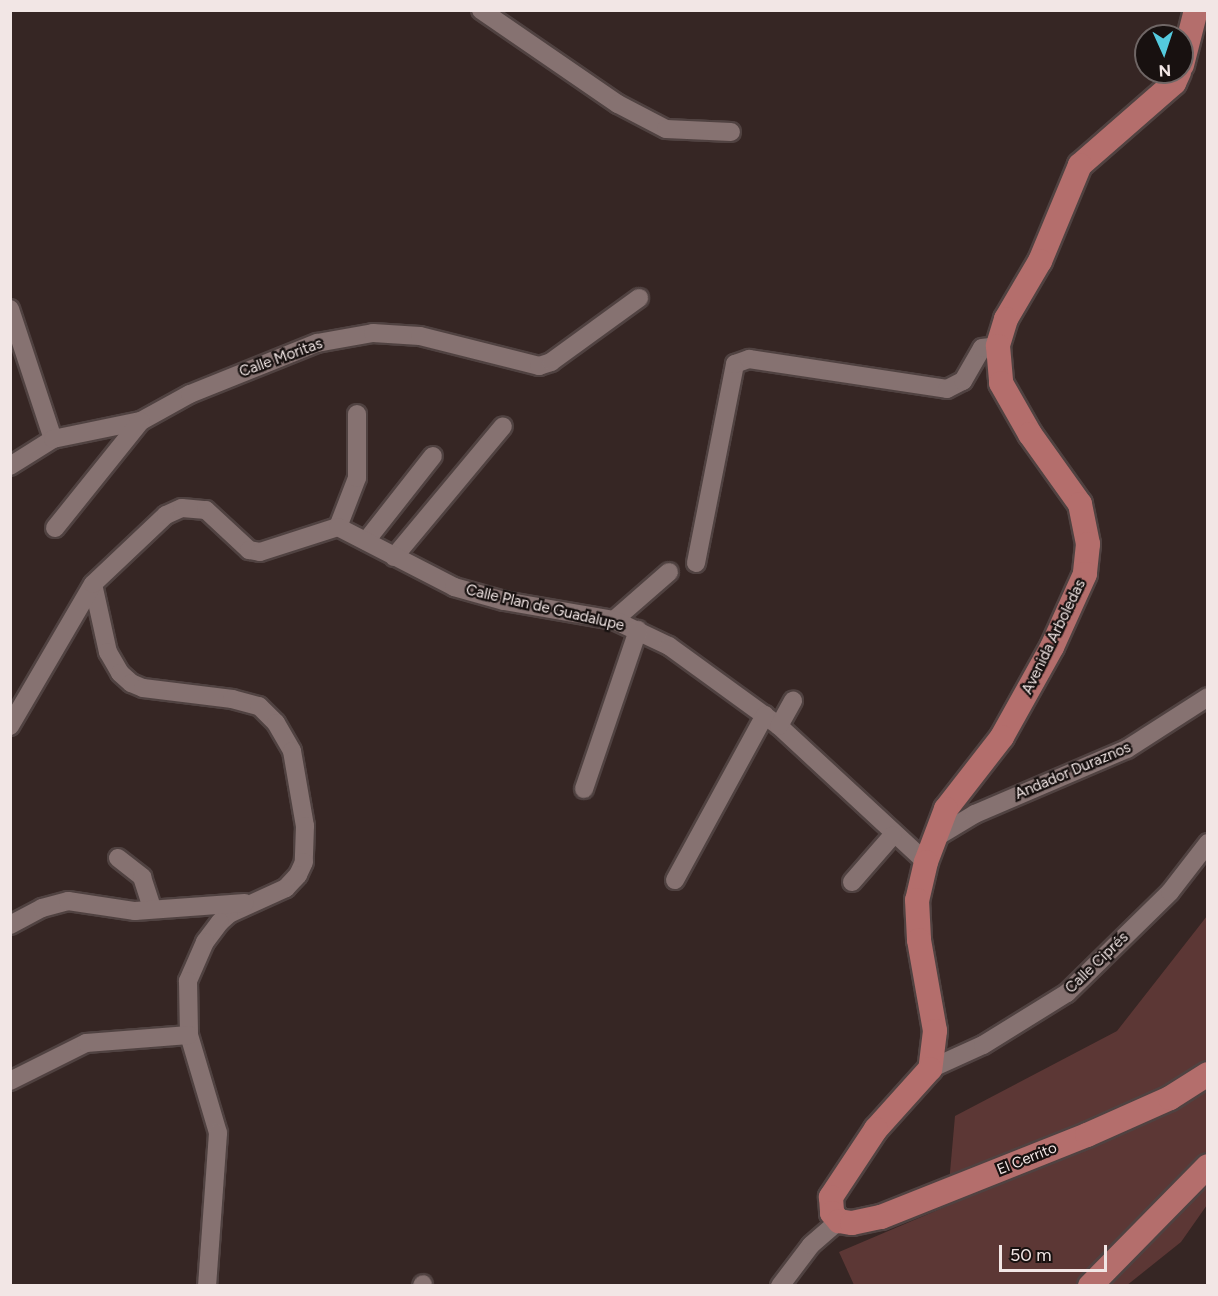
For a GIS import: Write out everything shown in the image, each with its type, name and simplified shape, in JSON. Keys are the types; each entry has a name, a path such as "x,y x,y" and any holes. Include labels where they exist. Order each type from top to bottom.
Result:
{"main road":[{"name":"Avenida Arboledas","path":"930,1069 935,1031 918,921 917,900 926,862 946,809 1002,737 1020,705 1085,574 1088,544 1080,504 1030,434 1001,383 998,346 1006,319 1040,261 1080,165 1173,84"},
{"path":"839,1221 832,1213 831,1197 876,1129 930,1069"},
{"name":"El Cerrito","path":"839,1221 852,1223 882,1217 1170,1098 1208,1074"},
{"path":"1090,1286 1208,1166"}],"street":[{"path":"482,10 618,104 666,129 731,132"},
{"name":"Calle Moritas","path":"10,466 53,440 141,421 190,394 305,346 372,333 420,336 539,366 551,362 639,298"},
{"path":"10,309 53,440"},
{"path":"696,563 735,364 749,359 947,388 963,381 984,347 998,346"},
{"path":"10,726 93,584 166,515 182,508 206,510 249,550 260,552 338,527 357,478 357,414"},
{"path":"54,528 141,421"},
{"path":"394,557 503,426"},
{"path":"366,541 433,456"},
{"name":"Calle Plan de Guadalupe","path":"338,527 454,587 504,601 614,620 638,630 710,673 772,720 893,835 926,862"},
{"path":"614,620 669,572"},
{"path":"93,584 108,652 120,673 131,683 143,688 232,699 259,706 276,723 292,751 305,826 304,862 286,888 229,914 205,942 188,981 189,1035 218,1133 207,1286"},
{"path":"584,789 638,630"},
{"name":"Andador Duraznos","path":"935,838 986,808 1127,749 1208,698"},
{"path":"675,880 772,720 794,701"},
{"path":"852,882 893,835"},
{"name":"Calle Ciprés","path":"930,1069 983,1046 1067,993 1170,892 1208,843"},
{"path":"118,858 142,877 152,908"},
{"path":"10,925 42,908 68,901 125,910 252,903"},
{"path":"10,1081 86,1043 189,1035"},
{"path":"780,1286 811,1245 839,1221"}],"shaded area":[{"path":"1207,916 1207,1205 1181,1242 1126,1286 854,1285 839,1252 947,1206 955,1116 1117,1031"}]}
